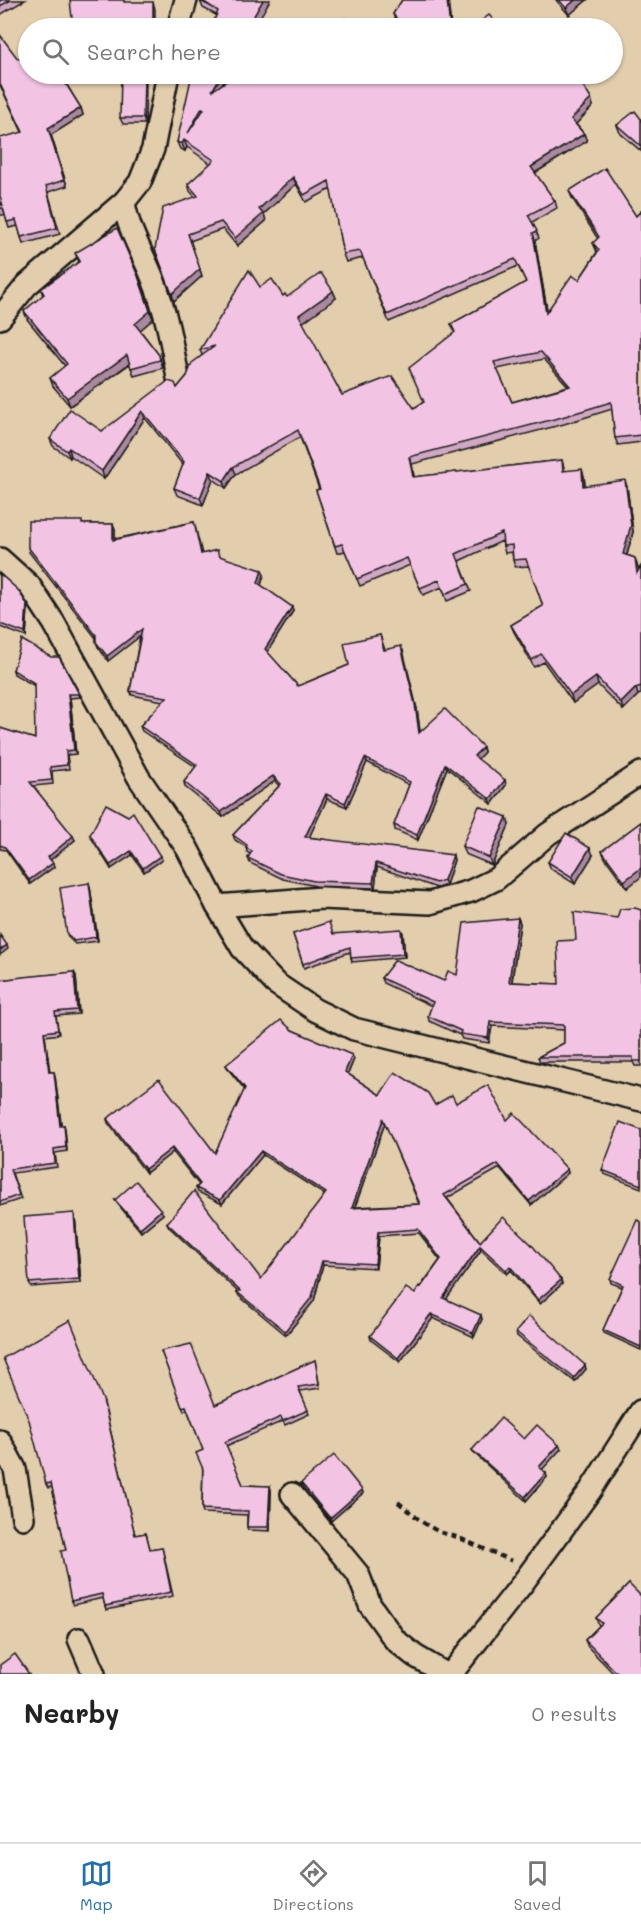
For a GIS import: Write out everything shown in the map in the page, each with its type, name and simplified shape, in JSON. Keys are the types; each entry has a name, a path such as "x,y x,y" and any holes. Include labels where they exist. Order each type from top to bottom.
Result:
{"street":[{"path":"181,18 186,0"},
{"path":"0,318 27,285 124,202 140,182 153,149 166,84"},
{"path":"124,202 130,231 153,277 167,319 178,378"},
{"path":"0,559 29,585 54,623 139,778 187,848 242,948 275,984 315,1010 354,1029 641,1100"},
{"path":"217,906 322,898 430,903 471,891 496,879 548,834 641,773"},
{"path":"451,1674 590,1491 641,1411"},
{"path":"0,1441 15,1469 22,1518"},
{"path":"292,1494 358,1574 370,1605 394,1640 415,1656 446,1674"},
{"path":"79,1640 94,1674"}],"path":[{"path":"398,1502 422,1522 439,1532 457,1537 532,1569"}],"building":[{"path":"0,0 11,0 0,6"},
{"path":"70,0 153,2 153,18 72,18"},
{"path":"201,0 263,0 253,18 215,18 218,11"},
{"path":"402,0 447,0 449,18 396,18 393,14"},
{"path":"559,0 575,0 566,8"},
{"path":"0,35 18,59 18,84 66,84 81,108 48,128 64,180 46,186 57,228 21,237 16,220 7,222 3,208 0,208 0,203 3,206 0,196 0,138 23,132 0,84"},
{"path":"121,84 144,84 143,118 120,118"},
{"path":"190,84 216,84 212,91 222,84 582,84 591,99 571,119 584,134 531,167 555,201 528,215 537,231 533,233 546,313 572,275 579,280 599,250 593,243 599,237 569,191 605,168 636,216 641,211 641,435 615,438 611,402 409,457 413,477 562,460 563,471 582,469 583,486 625,480 631,525 623,554 635,558 637,573 641,566 641,686 621,703 596,677 571,695 541,654 532,660 511,625 543,606 526,559 513,560 512,545 503,546 502,533 456,554 468,584 445,594 439,580 420,588 407,558 357,579 342,544 335,546 316,490 320,489 298,430 233,467 224,481 210,472 200,498 174,488 184,462 142,411 102,471 69,448 67,451 50,439 70,409 102,431 168,381 175,383 177,388 187,376 192,363 215,346 200,350 249,270 260,287 272,279 283,296 285,294 287,297 321,273 333,291 299,315 342,395 392,376 414,408 424,402 409,368 455,332 451,324 526,282 515,259 387,315 360,251 343,254 329,181 304,195 293,177 259,209 263,214 235,238 221,222 188,234 200,269 172,294 155,249 163,208 198,196 188,184 214,160 184,140 182,144 177,142","holes":["202,108 204,109 188,133","541,352 570,386 512,402 494,362"]},
{"path":"635,111 641,119 641,146 617,125"},
{"path":"117,228 150,311 135,324 159,355 160,360 131,368 127,355 67,398 50,378 67,364 24,311 44,294 41,289 80,261 75,253"},
{"path":"28,521 82,521 82,524 113,524 113,540 194,522 201,554 217,550 219,556 262,570 258,583 292,607 265,649 298,686 349,665 344,643 380,635 384,650 401,646 415,704 419,733 445,709 483,747 474,756 505,780 490,799 445,764 417,835 394,825 410,782 365,758 345,803 326,794 305,837 453,855 444,880 436,883 376,863 373,883 314,881 281,874 248,858 252,851 233,835 281,784 273,776 221,812 184,782 197,765 140,726 167,697 130,691 142,629 107,656 96,642 96,635 28,547"},
{"path":"0,574 18,590 27,604 25,633 0,624"},
{"path":"22,640 51,657 59,657 79,694 68,694 74,750 66,751 67,765 50,767 52,780 30,782 73,836 48,857 53,863 29,880 5,847 0,845 0,728 35,739 34,683 13,670"},
{"path":"106,804 128,816 133,812 160,856 143,868 131,851 110,865 90,835"},
{"path":"479,806 507,817 489,858 462,846"},
{"path":"641,822 641,868 624,881 602,851"},
{"path":"566,833 590,848 572,877 548,862"},
{"path":"89,883 96,937 74,941 67,934 60,888"},
{"path":"620,909 641,910 641,1061 633,1061 633,1057 538,1057 564,1043 564,1025 490,1022 488,1038 460,1034 461,1031 428,1016 433,1002 381,978 395,960 444,981 448,971 457,975 464,923 518,918 509,982 559,984 557,941 576,940 574,912 617,918"},
{"path":"329,922 333,934 401,929 403,954 351,958 350,947 303,964 293,934"},
{"path":"0,935 7,945 0,950"},
{"path":"74,972 77,1010 55,1012 58,1030 44,1032 49,1072 54,1072 60,1126 64,1125 66,1147 54,1149 55,1163 10,1169 19,1195 0,1202 0,980"},
{"path":"281,1020 292,1030 352,1055 345,1072 380,1095 395,1072 428,1093 435,1105 452,1095 456,1103 488,1085 507,1120 514,1113 567,1169 529,1201 498,1164 444,1195 480,1242 503,1217 531,1244 561,1280 538,1300 510,1266 506,1270 480,1246 443,1298 481,1315 473,1333 431,1314 398,1358 370,1336 406,1288 415,1294 441,1259 418,1229 378,1232 375,1264 322,1261 312,1297 285,1331 237,1292 240,1291 167,1223 194,1191 261,1279 326,1193 261,1151 220,1200 196,1188 200,1184 172,1148 145,1169 107,1119 159,1079 215,1153 245,1088 226,1065","holes":["383,1119 420,1204 352,1208"]},
{"path":"620,1122 641,1130 641,1185 602,1170"},
{"path":"136,1181 161,1210 140,1228 115,1200"},
{"path":"74,1213 79,1279 29,1283 24,1217"},
{"path":"637,1220 641,1222 641,1347 603,1330 623,1285 610,1279"},
{"path":"529,1316 585,1365 574,1378 516,1332"},
{"path":"70,1320 103,1400 135,1535 146,1533 150,1549 162,1547 171,1592 105,1606 102,1594 71,1601 61,1551 66,1550 51,1483 46,1484 29,1420 3,1358"},
{"path":"191,1344 215,1405 315,1360 319,1384 298,1387 308,1410 283,1421 281,1417 225,1442 243,1485 270,1486 268,1527 247,1527 248,1511 202,1509 203,1469 196,1453 203,1450 186,1406 182,1407 161,1351"},
{"path":"501,1418 524,1439 537,1425 559,1445 539,1467 546,1473 525,1497 472,1450"},
{"path":"334,1455 362,1490 330,1518 301,1483"},
{"path":"629,1584 641,1596 641,1674 618,1674 585,1640 602,1623 596,1618"},
{"path":"15,1654 29,1674 0,1674 0,1665"}]}
